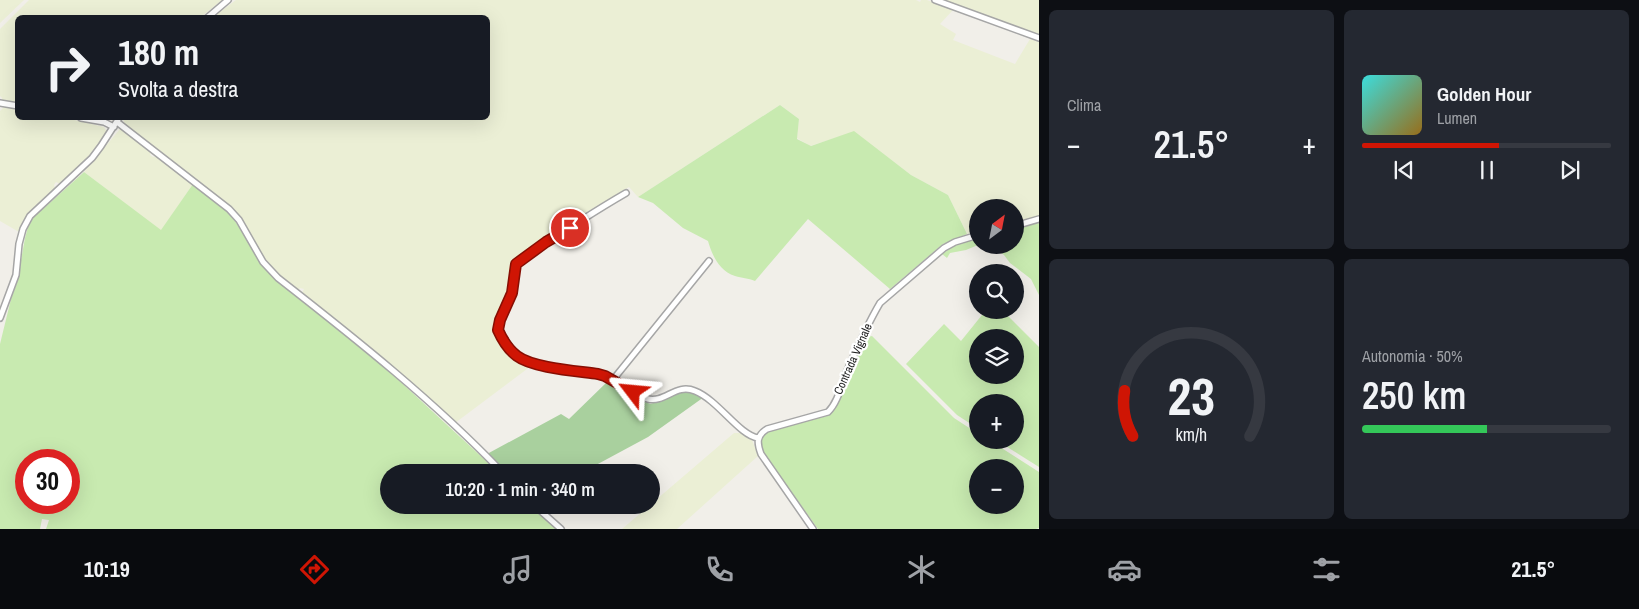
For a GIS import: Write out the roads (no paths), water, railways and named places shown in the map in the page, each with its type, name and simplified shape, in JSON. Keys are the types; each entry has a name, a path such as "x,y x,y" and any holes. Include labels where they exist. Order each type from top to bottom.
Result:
{"street":[{"path":"210,15 228,0"},
{"path":"935,0 1039,38"},
{"path":"0,103 15,106"},
{"path":"92,120 116,122 229,209 239,220 263,262 278,278 382,362 442,414 494,464"},
{"path":"0,318 16,275 19,244 23,229 30,216 92,158 116,122"},
{"path":"626,193 546,242 516,264 512,293 498,326 501,335 515,354 531,363 598,374 647,399 663,397 682,388 696,391 713,402 749,436 758,438 758,447 761,454 813,529"},
{"path":"1024,223 1039,219"},
{"name":"Contrada Vignale","path":"758,438 767,429 828,412 833,407 880,303 944,248 969,238"},
{"path":"615,382 616,376 710,261"},
{"path":"544,514 561,529"}]}
